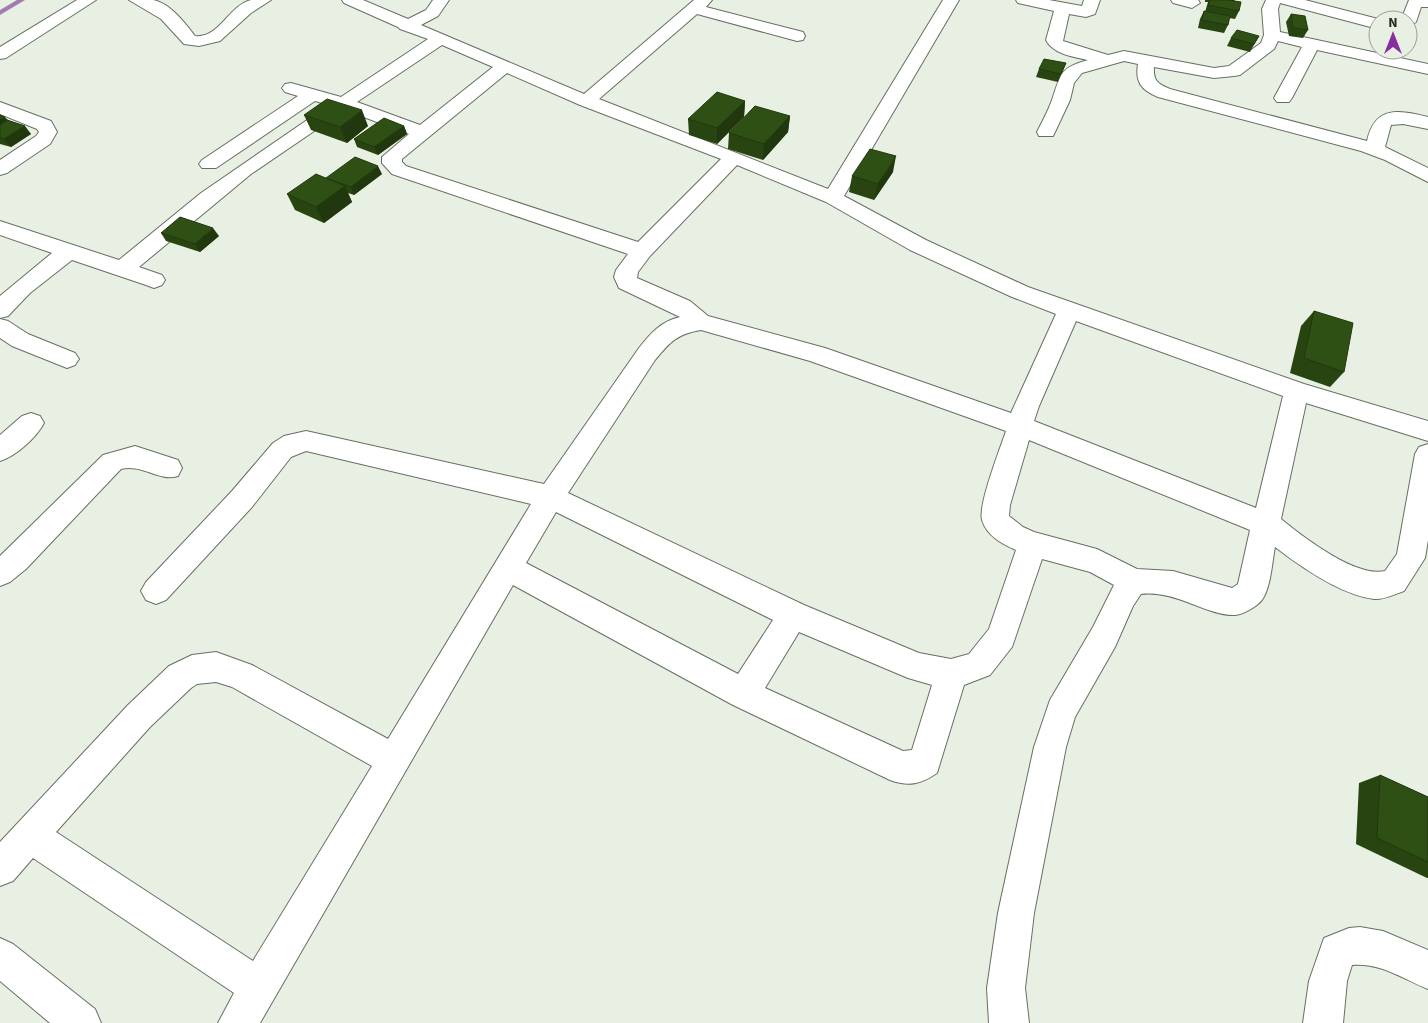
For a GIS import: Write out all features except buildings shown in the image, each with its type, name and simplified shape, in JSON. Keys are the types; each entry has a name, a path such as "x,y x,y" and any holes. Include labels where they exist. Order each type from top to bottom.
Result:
{"street":[{"path":"0,54 88,0"},
{"path":"137,0 153,5 179,26 190,40 206,42 215,39 246,10 263,0"},
{"path":"350,0 406,26 586,101 734,157 833,198 918,245 1020,292 1297,391 1428,431"},
{"path":"406,26 432,13 441,0"},
{"path":"833,198 951,0"},
{"path":"1024,0 1086,12 1089,10 1092,0"},
{"path":"1046,132 1069,75 1076,70 1106,60 1124,56 1198,70 1224,73 1234,71 1268,45 1272,35 1270,9 1274,0"},
{"path":"1286,0 1368,21"},
{"path":"1412,10 1415,3 1428,2"},
{"path":"586,101 698,4 797,36"},
{"path":"1063,8 1054,40 1056,44 1074,52 1106,60"},
{"path":"1272,35 1312,44 1368,52"},
{"path":"121,270 208,197 342,103 440,40"},
{"path":"1283,98 1312,44"},
{"path":"1147,59 1144,76 1146,82 1152,88 1164,93 1375,150 1392,156 1428,176"},
{"path":"1409,60 1428,69"},
{"path":"504,67 392,157 392,163 399,170 642,251"},
{"path":"291,88 342,103 422,132"},
{"path":"208,164 313,94"},
{"path":"0,107 44,125 48,132 43,140 0,169"},
{"path":"1375,150 1382,124 1386,120 1402,119 1428,123"},
{"path":"734,157 642,251 627,270 625,277 627,282 682,306 701,322 816,354 1020,426 1266,524 1290,544 1344,574 1376,586 1394,582 1410,558 1428,454"},
{"path":"0,228 154,280"},
{"path":"0,310 22,288 68,252"},
{"path":"1070,309 1026,406 996,505 996,519 1002,528 1032,545 1091,560 1117,571 1132,582"},
{"path":"238,1023 550,497 661,336 677,326 701,322"},
{"path":"0,327 20,340 67,359"},
{"path":"1009,1023 1006,988 1016,913 1050,748 1061,711 1104,637 1122,597 1132,582 1150,578 1164,580 1217,600 1236,602 1251,591 1288,422 1297,391"},
{"path":"0,452 31,423"},
{"path":"156,592 242,499 282,450 292,443 306,440 550,497 614,526 793,615 919,668 952,674 979,665 1001,637 1032,545"},
{"path":"0,573 16,560 112,462 127,456 140,456 168,468"},
{"path":"508,568 744,694 902,768 915,768 925,760 952,674"},
{"path":"744,694 793,615"},
{"path":"0,868 139,716 180,677 192,670 216,667 242,676 394,760"},
{"path":"29,835 260,988"},
{"path":"1323,1023 1328,981 1337,951 1350,945 1373,946 1428,970"},
{"path":"0,957 81,1023"}],"waterway":[{"path":"0,13 22,0"}]}
